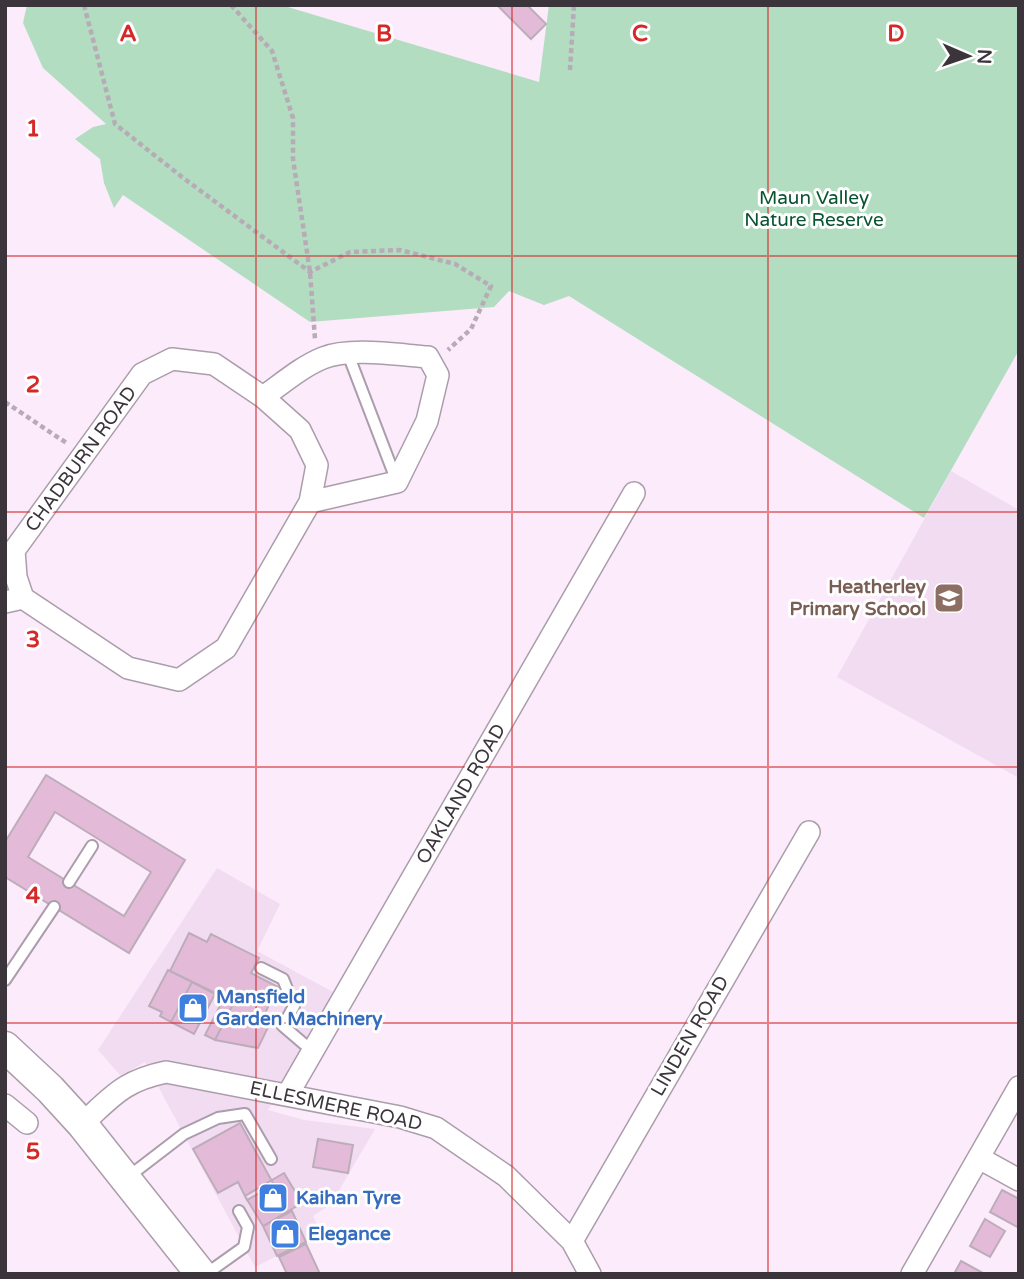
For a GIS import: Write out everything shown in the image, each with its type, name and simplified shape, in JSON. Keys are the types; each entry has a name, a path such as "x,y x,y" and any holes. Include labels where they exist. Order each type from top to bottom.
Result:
{"main road":[{"path":"5,1047 50,1089 82,1124 201,1274"}],"street":[{"path":"263,397 303,368 326,357 348,354 368,352 428,357 438,374 427,421 397,482 310,502"},
{"name":"CHADBURN ROAD","path":"172,359 214,365 263,397 300,430 317,466 310,502 226,648 179,680 128,668 14,600 16,577 10,556 142,374 172,359"},
{"name":"OAKLAND ROAD","path":"288,1094 634,493"},
{"name":"LINDEN ROAD","path":"572,1241 809,832"},
{"name":"ELLESMERE ROAD","path":"82,1124 124,1086 143,1077 166,1072 400,1117 436,1128 506,1176 572,1241 590,1274"},
{"path":"912,1274 1019,1087"},
{"path":"5,1105 27,1123"},
{"path":"979,1158 1019,1180"}],"lane":[{"path":"348,354 397,482"},
{"path":"69,882 92,846"},
{"path":"5,980 54,907"},
{"path":"261,968 283,979 294,1006 284,1026 314,1050"},
{"path":"125,1179 184,1134 218,1118 245,1114 271,1159"},
{"path":"206,1274 244,1247 248,1227 239,1211"}],"path":[{"path":"84,5 116,124 182,177 310,272"},
{"path":"231,5 272,51 293,118 293,159 310,272 318,361"},
{"path":"570,70 574,5"},
{"path":"310,272 350,252 400,250 455,264 491,286 471,328 432,365"},
{"path":"5,402 84,454"}],"shaded area":[{"name":"Heatherley Primary School","path":"951,471 1019,510 1019,778 837,677"},
{"path":"217,868 280,904 257,951 333,992 268,1110 304,1120 375,1129 331,1204 313,1216 321,1234 255,1267 145,1062 121,1076 98,1050"}],"green space":[{"name":"Maun Valley Nature Reserve","path":"27,5 281,5 539,82 549,5 1019,5 1019,350 924,518 569,296 544,305 509,291 494,307 310,322 123,195 114,208 104,183 100,159 75,139 93,127 106,124 43,68 23,23"}],"building":[{"path":"497,5 527,5 546,24 531,39"},
{"path":"46,775 185,860 129,953 5,877 5,842","holes":["55,812 151,872 124,916 28,857"]},
{"path":"189,933 207,942 211,934 259,958 251,973 278,987 264,1015 272,1019 258,1048 215,1040 234,1002 170,971"},
{"path":"168,970 192,982 171,1022 160,1016 162,1012 149,1006"},
{"name":"Mansfield Garden Machinery","path":"192,982 215,994 194,1034 171,1022"},
{"path":"224,998 234,1002 215,1040 205,1035"},
{"path":"240,1123 274,1185 247,1200 238,1182 218,1193 193,1149"},
{"path":"318,1139 353,1145 348,1173 313,1167"},
{"name":"Kaihan Tyre","path":"284,1173 302,1203 263,1226 245,1196"},
{"path":"1002,1190 1019,1199 1019,1228 990,1212"},
{"name":"Elegance","path":"292,1211 306,1242 277,1256 263,1226"},
{"path":"985,1219 1005,1231 990,1257 970,1246"},
{"path":"306,1244 320,1274 287,1274 279,1257"},
{"path":"961,1261 983,1273 954,1274"}],"place":[{"name":"Heatherley Primary School","path":"949,598"},
{"name":"Mansfield Garden Machinery","path":"193,1008"},
{"name":"Kaihan Tyre","path":"273,1198"},
{"name":"Elegance","path":"285,1234"}]}
